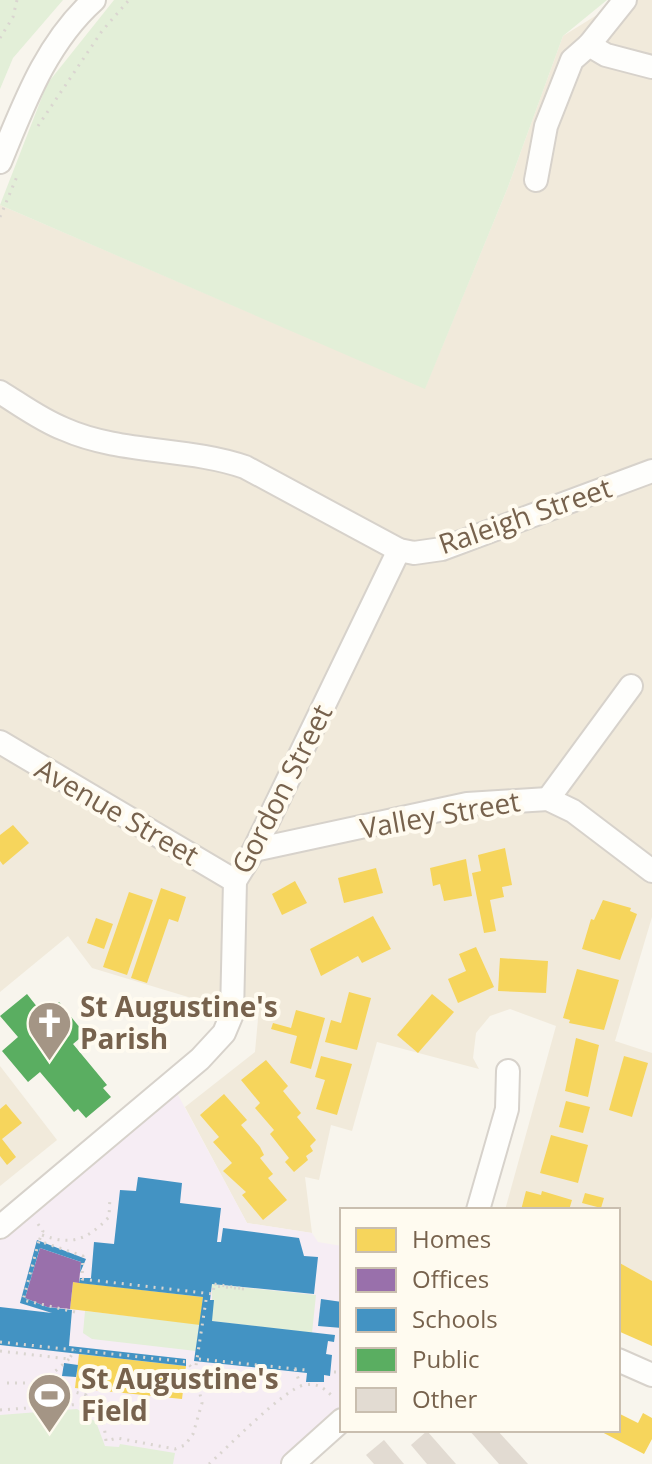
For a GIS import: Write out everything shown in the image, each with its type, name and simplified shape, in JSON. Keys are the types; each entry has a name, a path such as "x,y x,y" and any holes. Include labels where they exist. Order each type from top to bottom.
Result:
{"street":[{"path":"10,165 33,81 56,45 94,0"},
{"path":"536,180 546,126 572,60 589,45 625,0"},
{"path":"589,45 606,55 652,67"},
{"name":"Raleigh Street","path":"0,392 65,430 91,438 220,459 245,467 399,550 414,553 442,549 652,471"},
{"name":"Gordon Street","path":"0,1227 200,1059 224,1033 233,1005 235,881 254,850 399,550"},
{"path":"548,799 631,686"},
{"name":"Avenue Street","path":"0,742 235,881"},
{"name":"Valley Street","path":"254,850 467,804 548,799 573,811 652,871"},
{"path":"479,1208 507,1109 508,1071"},
{"path":"620,1361 652,1375"},
{"path":"293,1464 340,1422"}],"path":[{"path":"0,38 13,17 17,0"},
{"path":"36,130 102,31 129,0"},
{"path":"0,217 10,165"},
{"path":"42,1235 63,1243 84,1238 109,1217 112,1208 110,1197"},
{"path":"38,1224 43,1231 23,1300 75,1312"},
{"path":"39,1241 83,1256 82,1279 207,1294 213,1294 214,1286 245,1286 214,1284"},
{"path":"195,1372 207,1294"},
{"path":"0,1342 187,1362 195,1372 202,1403 193,1434 185,1445 175,1449 117,1438 106,1441 103,1418 96,1409 84,1404 0,1410"},
{"path":"42,1383 75,1350"},
{"path":"0,1351 69,1359"},
{"path":"199,1359 306,1370"},
{"path":"295,1369 301,1385"},
{"path":"334,1372 340,1372"},
{"path":"7,1383 42,1383 86,1395 84,1404"},
{"path":"209,1464 301,1385 322,1387 332,1396"}],"shaded area":[{"path":"621,0 652,0 652,917 615,1041 652,1053 652,1281 620,1263 620,1208 506,1208 556,1026 510,1009 490,1016 476,1033 473,1058 479,1069 377,1042 352,1131 331,1125 319,1180 305,1177 312,1233 247,1223 185,1107 255,1052 259,1008 208,1003 92,968 68,936 0,992 0,205 425,388 508,187 563,36"},
{"path":"0,1066 57,1140 0,1186"},
{"path":"171,1082 247,1223 312,1233 318,1242 340,1246 340,1422 293,1464 0,1464 0,1227"}],"green space":[{"path":"0,0 63,0 13,58 0,89"},
{"path":"114,0 607,0 563,36 508,187 425,389 0,205 47,84"},
{"path":"212,1284 316,1295 312,1333 212,1321"},
{"path":"85,1311 199,1324 196,1351 92,1339 83,1333"},
{"name":"St Augustine's Field","path":"77,1409 96,1422 105,1446 119,1447 120,1444 175,1453 173,1464 0,1464 0,1415"}],"building: Homes":[{"path":"13,825 29,843 3,865 0,861 0,835"},
{"path":"505,848 512,885 502,887 504,897 490,900 496,931 484,933 472,873 481,871 478,855"},
{"path":"466,859 472,896 444,901 440,884 433,886 430,868"},
{"path":"376,868 383,893 344,903 338,878"},
{"path":"295,881 307,903 282,915 272,894"},
{"path":"161,888 186,897 178,922 169,919 147,983 131,978"},
{"path":"129,892 153,900 127,975 103,967"},
{"path":"603,900 631,908 630,911 637,914 620,960 582,949 591,919 594,920"},
{"path":"373,916 391,949 362,963 358,956 321,976 310,949"},
{"path":"96,918 113,924 104,949 87,943"},
{"path":"476,947 494,987 458,1003 448,979 466,971 459,954"},
{"path":"500,958 548,961 546,993 498,991"},
{"path":"577,969 619,980 604,1030 569,1023 570,1020 563,1018"},
{"path":"349,992 371,998 357,1050 325,1042 331,1020 341,1023"},
{"path":"432,994 454,1012 418,1053 397,1035"},
{"path":"296,1010 325,1018 311,1069 290,1063 297,1036 271,1029 273,1023 291,1028"},
{"path":"576,1038 599,1045 588,1097 565,1091"},
{"path":"321,1056 352,1064 337,1115 316,1109 325,1080 315,1077"},
{"path":"624,1056 648,1063 632,1117 609,1110"},
{"path":"266,1060 288,1086 283,1091 301,1113 297,1117 316,1140 310,1146 313,1151 306,1156 308,1160 294,1172 285,1162 289,1158 270,1134 274,1130 255,1108 260,1103 241,1080"},
{"path":"224,1094 247,1120 241,1125 260,1147 264,1155 260,1158 273,1174 268,1178 287,1200 263,1220 242,1195 246,1192 223,1171 232,1163 213,1142 219,1137 200,1115"},
{"path":"566,1101 590,1107 583,1133 559,1127"},
{"path":"6,1104 22,1123 2,1139 16,1157 7,1165 0,1156 0,1109"},
{"path":"551,1135 588,1145 578,1183 540,1173"},
{"path":"526,1191 541,1195 542,1191 572,1200 570,1208 522,1208"},
{"path":"585,1193 604,1198 601,1208 582,1203"},
{"path":"620,1263 652,1281 652,1346 620,1332"},
{"path":"73,1282 203,1297 200,1325 70,1309"},
{"path":"79,1354 186,1366 182,1399 75,1388"},
{"path":"643,1413 652,1418 652,1439 644,1454 602,1432 620,1432 620,1414 638,1423"}],"building: Offices":[{"path":"40,1248 81,1262 79,1283 73,1282 70,1309 47,1307 25,1298"}],"building: Schools":[{"path":"138,1177 182,1183 180,1203 221,1208 217,1242 221,1242 223,1228 299,1238 304,1256 318,1257 314,1294 212,1284 210,1300 214,1300 212,1321 335,1335 334,1342 328,1341 326,1354 332,1355 330,1376 324,1375 324,1382 306,1382 307,1373 194,1361 203,1297 79,1283 80,1278 91,1278 94,1242 114,1244 120,1190 136,1191"},
{"path":"37,1240 86,1259 80,1273 81,1262 40,1248 25,1298 47,1307 72,1310 69,1346 186,1359 186,1366 0,1345 0,1307 52,1313 20,1303"},
{"path":"321,1299 340,1302 340,1328 318,1326"},
{"path":"64,1363 78,1365 76,1377 62,1376"}],"building: Public":[{"name":"St Augustine's Parish","path":"27,994 38,1008 42,1005 47,1012 59,1002 85,1034 73,1044 107,1085 103,1088 111,1097 86,1118 78,1109 74,1112 40,1072 28,1082 2,1051 18,1037 0,1016"}],"building: Other":[{"path":"428,1432 456,1464 427,1464 411,1445"},
{"path":"471,1432 499,1432 528,1464 499,1464"},
{"path":"384,1440 404,1464 374,1464 366,1455"}],"place":[{"name":"St Augustine's Parish","path":"49,1062"},
{"name":"St Augustine's Field","path":"50,1434"}]}
